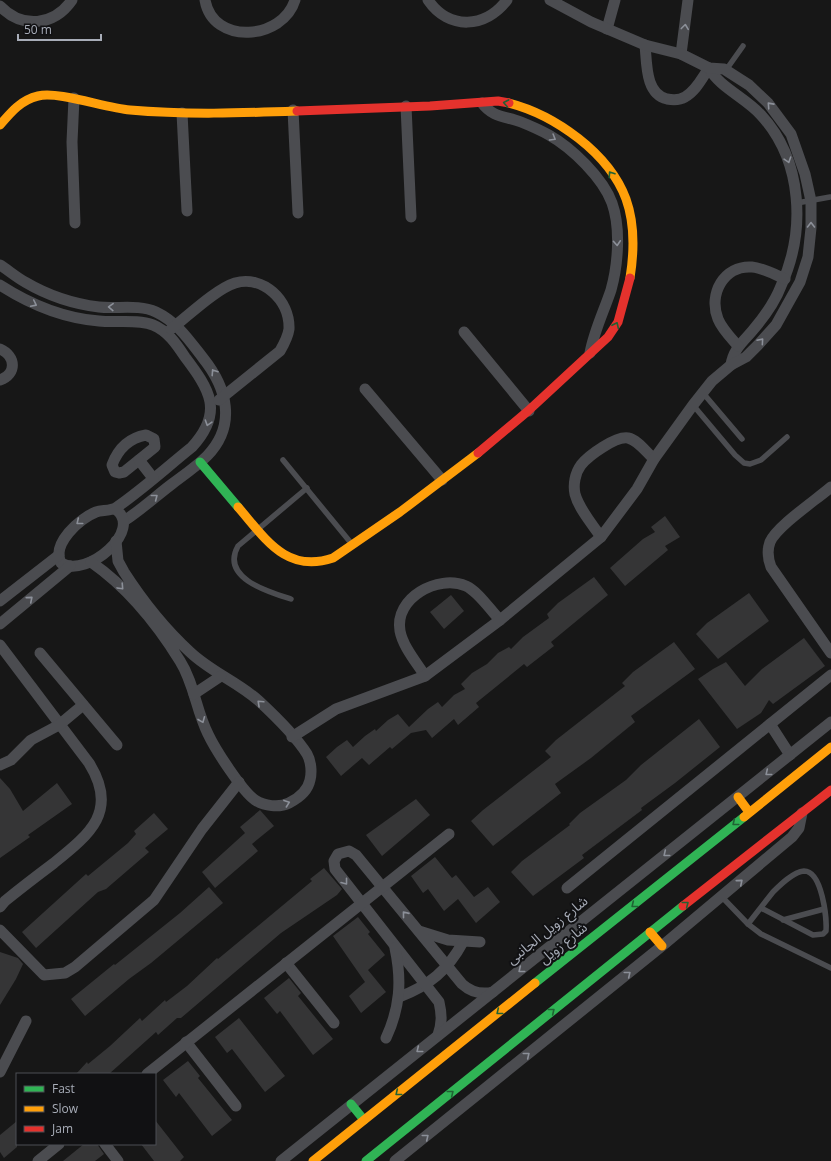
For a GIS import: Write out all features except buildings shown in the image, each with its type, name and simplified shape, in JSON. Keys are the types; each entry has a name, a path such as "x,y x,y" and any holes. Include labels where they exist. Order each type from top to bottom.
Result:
{"street":[{"path":"0,6 6,13 18,19 30,22 42,22 54,18 64,10 72,0"},
{"path":"205,0 209,14 219,23 233,30 249,33 264,30 278,23 292,8 295,0"},
{"path":"428,0 442,15 453,20 466,22 478,21 490,17 500,9 507,0"},
{"path":"292,736 336,709 425,676 500,620 600,536 614,521 637,488 654,459 693,405 731,365 746,357 776,325 800,282 808,257 811,228 811,201 799,152 791,134 768,103 754,90 726,70 720,68 709,68 681,54 645,45 607,29 550,0"},
{"path":"607,29 615,0"},
{"path":"681,54 688,0"},
{"path":"645,45 649,80 652,88 662,98 678,100 685,98 709,68"},
{"path":"709,68 714,78 746,101 761,115 774,133 787,156 794,182 797,203 794,252 785,278 764,315 734,351 731,365"},
{"path":"0,125 15,107 26,101 41,96 55,94 110,108 182,113 502,102 531,110 576,136 594,153 610,172 625,198 632,247 632,272 618,323 611,335 602,345 590,353 573,372 529,411 442,480 353,545 322,563 309,564 296,562 273,547 200,462"},
{"path":"74,98 72,142 75,223"},
{"path":"482,103 493,114 521,122 535,128 575,152 595,175 612,202 618,258 611,288 592,340 590,353"},
{"path":"406,106 411,217"},
{"path":"293,110 298,213"},
{"path":"182,113 187,211"},
{"path":"612,202 625,198"},
{"path":"0,265 31,285 77,304 148,310 155,312 176,325 214,371 224,396 225,425 220,439 200,462 124,521 116,541 105,553 91,562 70,566 0,624"},
{"path":"738,346 722,327 716,314 716,292 722,279 736,269 753,267 785,278"},
{"path":"166,333 225,286 248,282 260,284 270,289 279,297 285,307 289,330 286,341 280,351 211,406"},
{"path":"0,285 17,296 46,310 89,320 149,324 166,333 203,380 211,406 209,422 203,436 192,447 115,509 96,512 79,522 66,536 59,554 0,601"},
{"path":"464,332 529,411"},
{"path":"0,349 9,355 13,367 10,374 0,380"},
{"path":"365,389 442,480"},
{"path":"600,536 579,504 575,494 576,479 582,464 614,439 622,437 630,438 637,442 654,459"},
{"path":"139,460 153,478"},
{"path":"831,488 779,529 770,543 768,551 770,567 831,652"},
{"path":"115,509 123,516 124,521"},
{"path":"91,562 119,585 170,646 181,663 208,734 239,782 254,799 265,804 276,806 288,804 298,798 310,781 311,769 308,756 292,736 259,701 221,676 191,653 177,639 130,582 118,561 116,541"},
{"path":"59,554 61,563 70,566"},
{"path":"425,676 402,640 400,630 400,621 404,609 421,591 432,585 457,583 467,587 476,594 500,620"},
{"path":"0,645 89,764 98,778 101,794 100,811 93,827 82,840 2,901"},
{"path":"40,653 117,745"},
{"path":"567,888 831,675"},
{"path":"194,694 221,676"},
{"path":"0,766 12,760 31,740 59,725 83,705"},
{"name":"شارع زويل الجانبى","path":"281,1161 831,722"},
{"path":"770,724 790,755"},
{"name":"شارع زويل","path":"313,1161 831,747"},
{"path":"0,930 44,975 65,973 131,922 154,900 202,829 239,782"},
{"path":"366,1161 650,932 831,790"},
{"path":"738,797 749,812"},
{"path":"814,804 831,799"},
{"path":"396,1161 662,946 792,838 801,823 802,813"},
{"path":"148,1073 448,834"},
{"path":"438,1035 442,1013 439,1002 335,869 334,861 338,854 345,851 353,852 467,988 480,993 494,992"},
{"path":"419,931 448,940 480,942"},
{"path":"650,932 662,946"},
{"path":"399,997 426,986 447,966 463,942"},
{"path":"386,1038 396,1012 399,997 399,971 394,945"},
{"path":"286,963 334,1022"},
{"path":"0,1072 26,1021"},
{"path":"186,1042 236,1106"},
{"path":"351,1104 364,1120"},
{"path":"38,1161 58,1145"},
{"path":"106,1145 118,1161"}],"lane":[{"path":"726,70 743,46"},
{"path":"797,203 830,197"},
{"path":"703,393 742,439"},
{"path":"693,405 735,456 744,463 750,464 761,460 787,437"},
{"path":"283,460 353,545"},
{"path":"291,599 261,588 246,579 239,574 235,567 234,559 238,546 307,488"},
{"path":"748,924 761,908 782,884 798,873 806,871 813,875 819,887 824,909 826,931 818,936 813,935 761,908"},
{"path":"722,897 748,924 761,934 831,968"},
{"path":"783,920 824,909"}],"traffic: fast":[{"path":"200,462 238,507"},
{"path":"535,983 744,817"},
{"path":"366,1161 683,906"},
{"path":"351,1104 364,1120"}],"traffic: slow":[{"path":"0,125 12,111 26,100 47,95 70,98 120,109 151,112 214,113 297,111"},
{"path":"509,103 527,109 562,127 578,138 607,166 618,182 626,199 631,218 633,249 630,278"},
{"path":"238,507 278,550 289,557 302,561 317,562 333,558 400,512 478,453"},
{"path":"744,817 831,747"},
{"path":"738,797 749,812"},
{"path":"650,932 662,946"},
{"path":"313,1161 535,983"}],"traffic: jam":[{"path":"297,111 430,106 498,101 509,103"},
{"path":"478,453 528,411 608,337 618,322 630,278"},
{"path":"683,906 831,790"}]}
